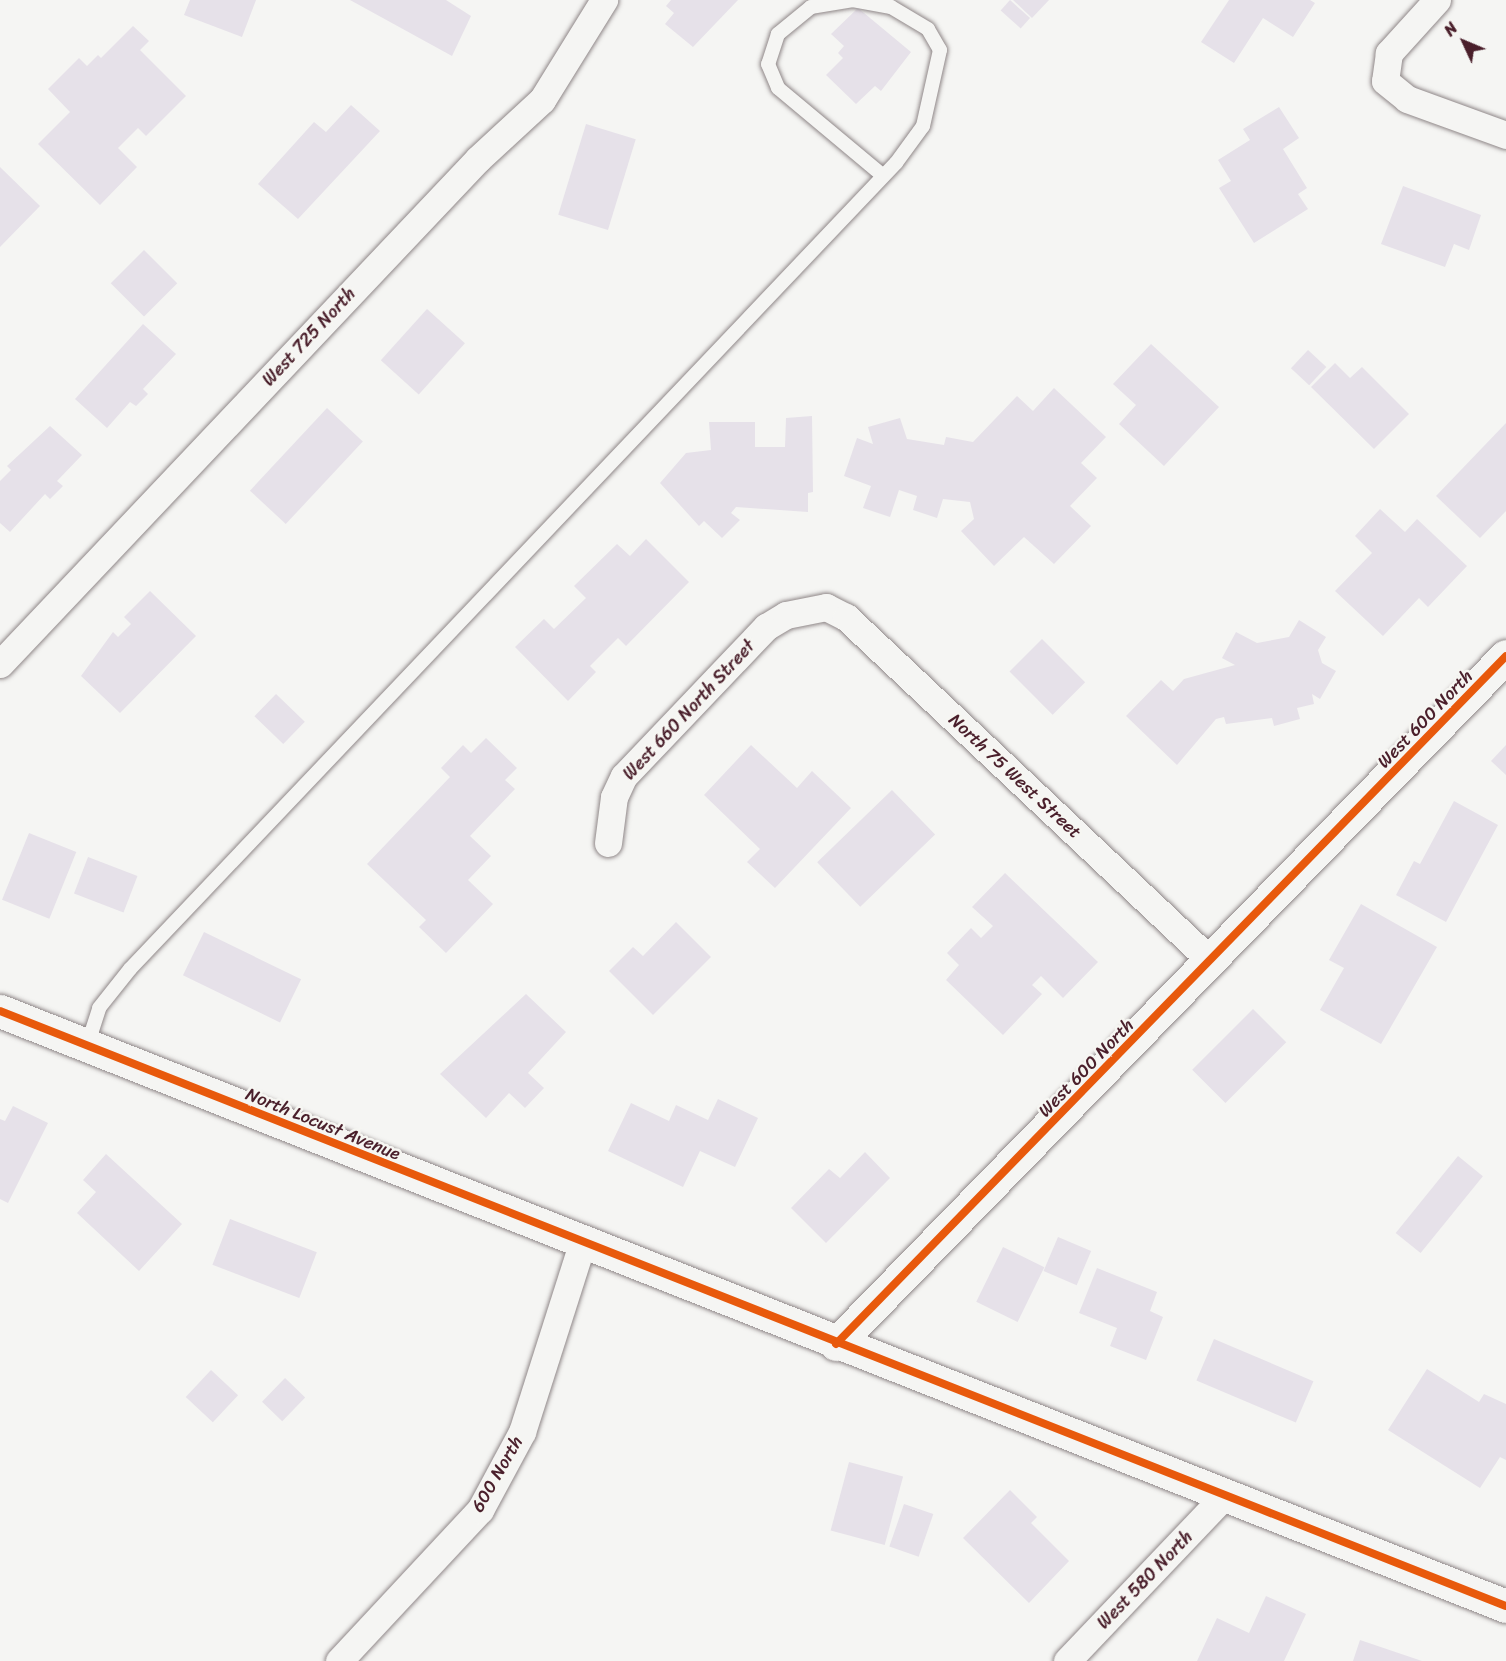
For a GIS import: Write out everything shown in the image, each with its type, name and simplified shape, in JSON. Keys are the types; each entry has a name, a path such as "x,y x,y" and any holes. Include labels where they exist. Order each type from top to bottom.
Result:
{"street":[{"name":"West 725 North","path":"0,664 478,159 542,100 604,0"},
{"path":"1437,0 1389,53 1385,81 1415,103 1506,135"},
{"name":"North 75 West Street","path":"810,608 826,607 846,617 1212,962"},
{"name":"West 660 North Street","path":"608,843 614,796 624,776 766,627 810,608"},
{"name":"West 600 North","path":"836,1344 1212,962 1506,656"},
{"name":"North Locust Avenue","path":"0,1011 1222,1498 1506,1606"},
{"name":"600 North","path":"339,1661 480,1510 522,1432 582,1244"},
{"name":"West 580 North","path":"1067,1661 1222,1498"}],"lane":[{"path":"87,1046 99,1008 130,969 882,175 923,126 940,50 928,29 891,7 854,0 811,7 778,34 768,64 778,88 882,175"}],"building":[{"path":"190,0 256,0 242,37 184,15"},
{"path":"350,0 446,0 471,16 452,56"},
{"path":"671,0 738,0 693,47 665,24 674,13 666,6"},
{"path":"1010,0 1030,18 1021,28 1001,10"},
{"path":"1013,0 1049,0 1032,18"},
{"path":"1229,0 1310,0 1315,3 1293,37 1263,18 1234,63 1201,42"},
{"path":"858,8 911,52 881,91 875,86 856,104 826,75 843,58 838,53 844,46 831,34"},
{"path":"133,26 149,41 140,50 186,96 146,136 138,128 118,148 137,167 100,205 38,144 70,112 48,89 79,58 87,66 98,55 101,58"},
{"path":"351,105 380,131 298,219 258,184 314,122 326,132"},
{"path":"1279,107 1299,138 1283,149 1307,188 1298,194 1308,209 1254,243 1219,188 1231,181 1218,160 1250,140 1243,129"},
{"path":"586,124 636,139 608,230 558,215"},
{"path":"0,167 40,206 0,247"},
{"path":"1403,186 1481,215 1469,250 1454,244 1445,267 1381,244"},
{"path":"144,250 177,283 144,316 111,283"},
{"path":"427,309 465,343 419,394 381,360"},
{"path":"143,324 176,354 143,389 148,394 136,406 130,402 107,428 75,399"},
{"path":"1151,344 1219,407 1164,466 1119,424 1136,405 1113,384"},
{"path":"1308,350 1326,367 1309,385 1291,368"},
{"path":"1335,363 1350,378 1362,367 1409,414 1374,449 1311,387"},
{"path":"1054,388 1106,437 1081,463 1097,478 1070,506 1091,526 1054,564 1024,537 994,566 961,531 974,519 970,502 943,499 937,518 913,510 917,496 899,490 890,517 863,508 871,486 844,476 857,438 873,444 868,427 900,418 907,439 944,445 946,437 973,442 1017,396 1033,411"},
{"path":"327,408 363,441 286,524 250,491"},
{"path":"812,416 813,492 808,493 808,512 736,507 731,513 740,520 722,538 704,521 699,526 660,483 686,453 711,450 709,422 755,422 755,447 785,447 786,418"},
{"path":"1506,423 1506,511 1480,538 1436,496"},
{"path":"50,426 82,455 57,481 63,486 50,499 45,494 10,532 0,523 0,481 11,470 7,466"},
{"path":"1380,509 1405,532 1417,519 1467,566 1428,607 1419,598 1383,636 1335,591 1372,553 1355,536"},
{"path":"646,539 689,582 626,646 618,638 590,666 596,672 568,701 515,647 544,619 554,629 586,598 574,586 617,544 630,556"},
{"path":"150,591 196,636 120,713 81,676 113,632 118,637 131,624 124,617"},
{"path":"1299,620 1326,637 1318,650 1322,663 1336,671 1320,699 1312,694 1314,704 1297,708 1300,719 1274,726 1272,718 1226,724 1224,717 1216,719 1177,765 1126,716 1161,680 1173,691 1184,679 1235,665 1222,658 1236,632 1257,643 1289,637"},
{"path":"1042,639 1085,682 1053,715 1009,672"},
{"path":"276,694 305,722 283,744 254,716"},
{"path":"486,738 517,768 505,780 515,789 470,836 491,856 468,880 493,904 446,953 419,927 426,920 367,864 450,777 441,768 463,745 471,753"},
{"path":"751,745 797,788 812,771 851,808 775,888 747,862 760,849 704,795"},
{"path":"1506,745 1506,775 1491,761"},
{"path":"892,790 935,835 860,907 817,862"},
{"path":"1454,801 1498,825 1446,922 1396,895 1414,861 1420,864"},
{"path":"29,833 76,852 49,919 2,900"},
{"path":"88,857 137,876 124,912 74,893"},
{"path":"1005,873 1098,962 1063,998 1041,976 1032,985 1042,994 1003,1035 946,980 959,965 947,953 971,928 981,938 993,926 972,907"},
{"path":"1361,904 1437,947 1381,1044 1320,1010 1344,968 1329,960"},
{"path":"676,922 711,957 653,1015 609,971 633,947 643,956"},
{"path":"204,932 301,979 280,1022 183,975"},
{"path":"526,994 566,1032 528,1073 544,1088 525,1108 509,1093 486,1118 440,1074"},
{"path":"1253,1009 1286,1042 1225,1103 1192,1070"},
{"path":"718,1099 758,1118 735,1167 700,1151 683,1187 608,1151 631,1103 669,1121 676,1105 708,1120"},
{"path":"13,1106 48,1123 8,1203 0,1199 0,1119 5,1121"},
{"path":"865,1152 890,1178 826,1243 791,1208 829,1169 840,1178"},
{"path":"106,1154 182,1224 139,1271 77,1213 96,1192 83,1180"},
{"path":"1458,1156 1483,1176 1421,1253 1396,1233"},
{"path":"230,1219 317,1252 299,1298 212,1265"},
{"path":"1058,1237 1091,1251 1077,1285 1044,1271"},
{"path":"1003,1247 1044,1267 1018,1322 976,1302"},
{"path":"1097,1268 1157,1292 1150,1311 1163,1317 1146,1360 1110,1346 1117,1328 1079,1313"},
{"path":"1214,1339 1313,1381 1296,1423 1196,1380"},
{"path":"1427,1369 1479,1402 1484,1394 1506,1404 1506,1460 1500,1457 1480,1488 1388,1430"},
{"path":"211,1370 238,1395 213,1422 186,1397"},
{"path":"285,1378 305,1397 282,1421 262,1402"},
{"path":"849,1462 903,1476 885,1545 831,1531"},
{"path":"1010,1490 1037,1517 1031,1523 1069,1561 1029,1603 963,1538"},
{"path":"904,1504 933,1514 919,1557 889,1547"},
{"path":"1266,1596 1306,1614 1284,1661 1197,1661 1217,1618 1249,1633"},
{"path":"1360,1640 1422,1661 1353,1661"}],"cycle path":[{"path":"836,1344 1506,656"},
{"path":"0,1011 1506,1606"}]}
